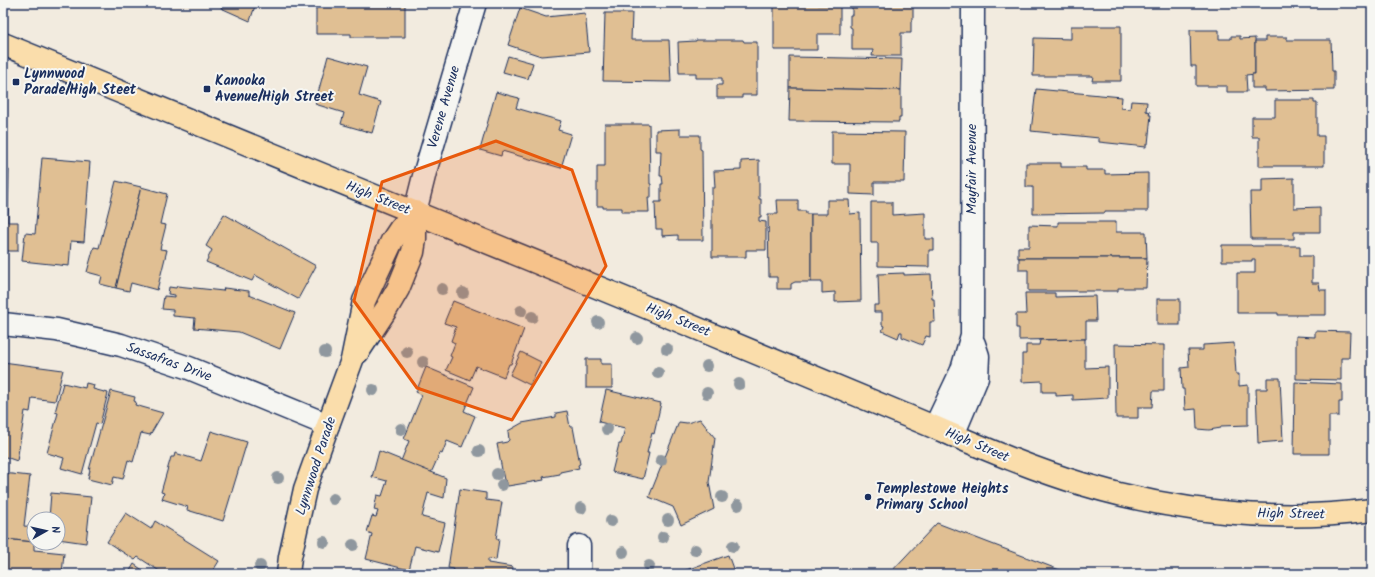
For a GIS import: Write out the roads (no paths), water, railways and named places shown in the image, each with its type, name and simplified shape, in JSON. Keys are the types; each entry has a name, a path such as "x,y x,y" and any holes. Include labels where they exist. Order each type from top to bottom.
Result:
{"main road":[{"name":"High Street","path":"3,44 306,169 415,212 994,453 1079,483 1117,494 1206,510 1265,515 1332,514 1372,510"},
{"name":"Lynnwood Parade","path":"288,574 290,557 305,489 352,360 364,301 392,241 415,212"}],"street":[{"name":"Verene Avenue","path":"415,212 475,3"},
{"name":"Mayfair Avenue","path":"944,431 972,335 973,3"},
{"name":"Sassafras Drive","path":"3,324 58,330 121,345 189,368 328,425"},
{"path":"579,546 579,574"}],"place":[{"name":"Lynnwood Parade/High Steet","path":"16,82"},
{"name":"Kanooka Avenue/High Street","path":"207,89"},
{"name":"Templestowe Heights Primary School","path":"868,497"}]}
